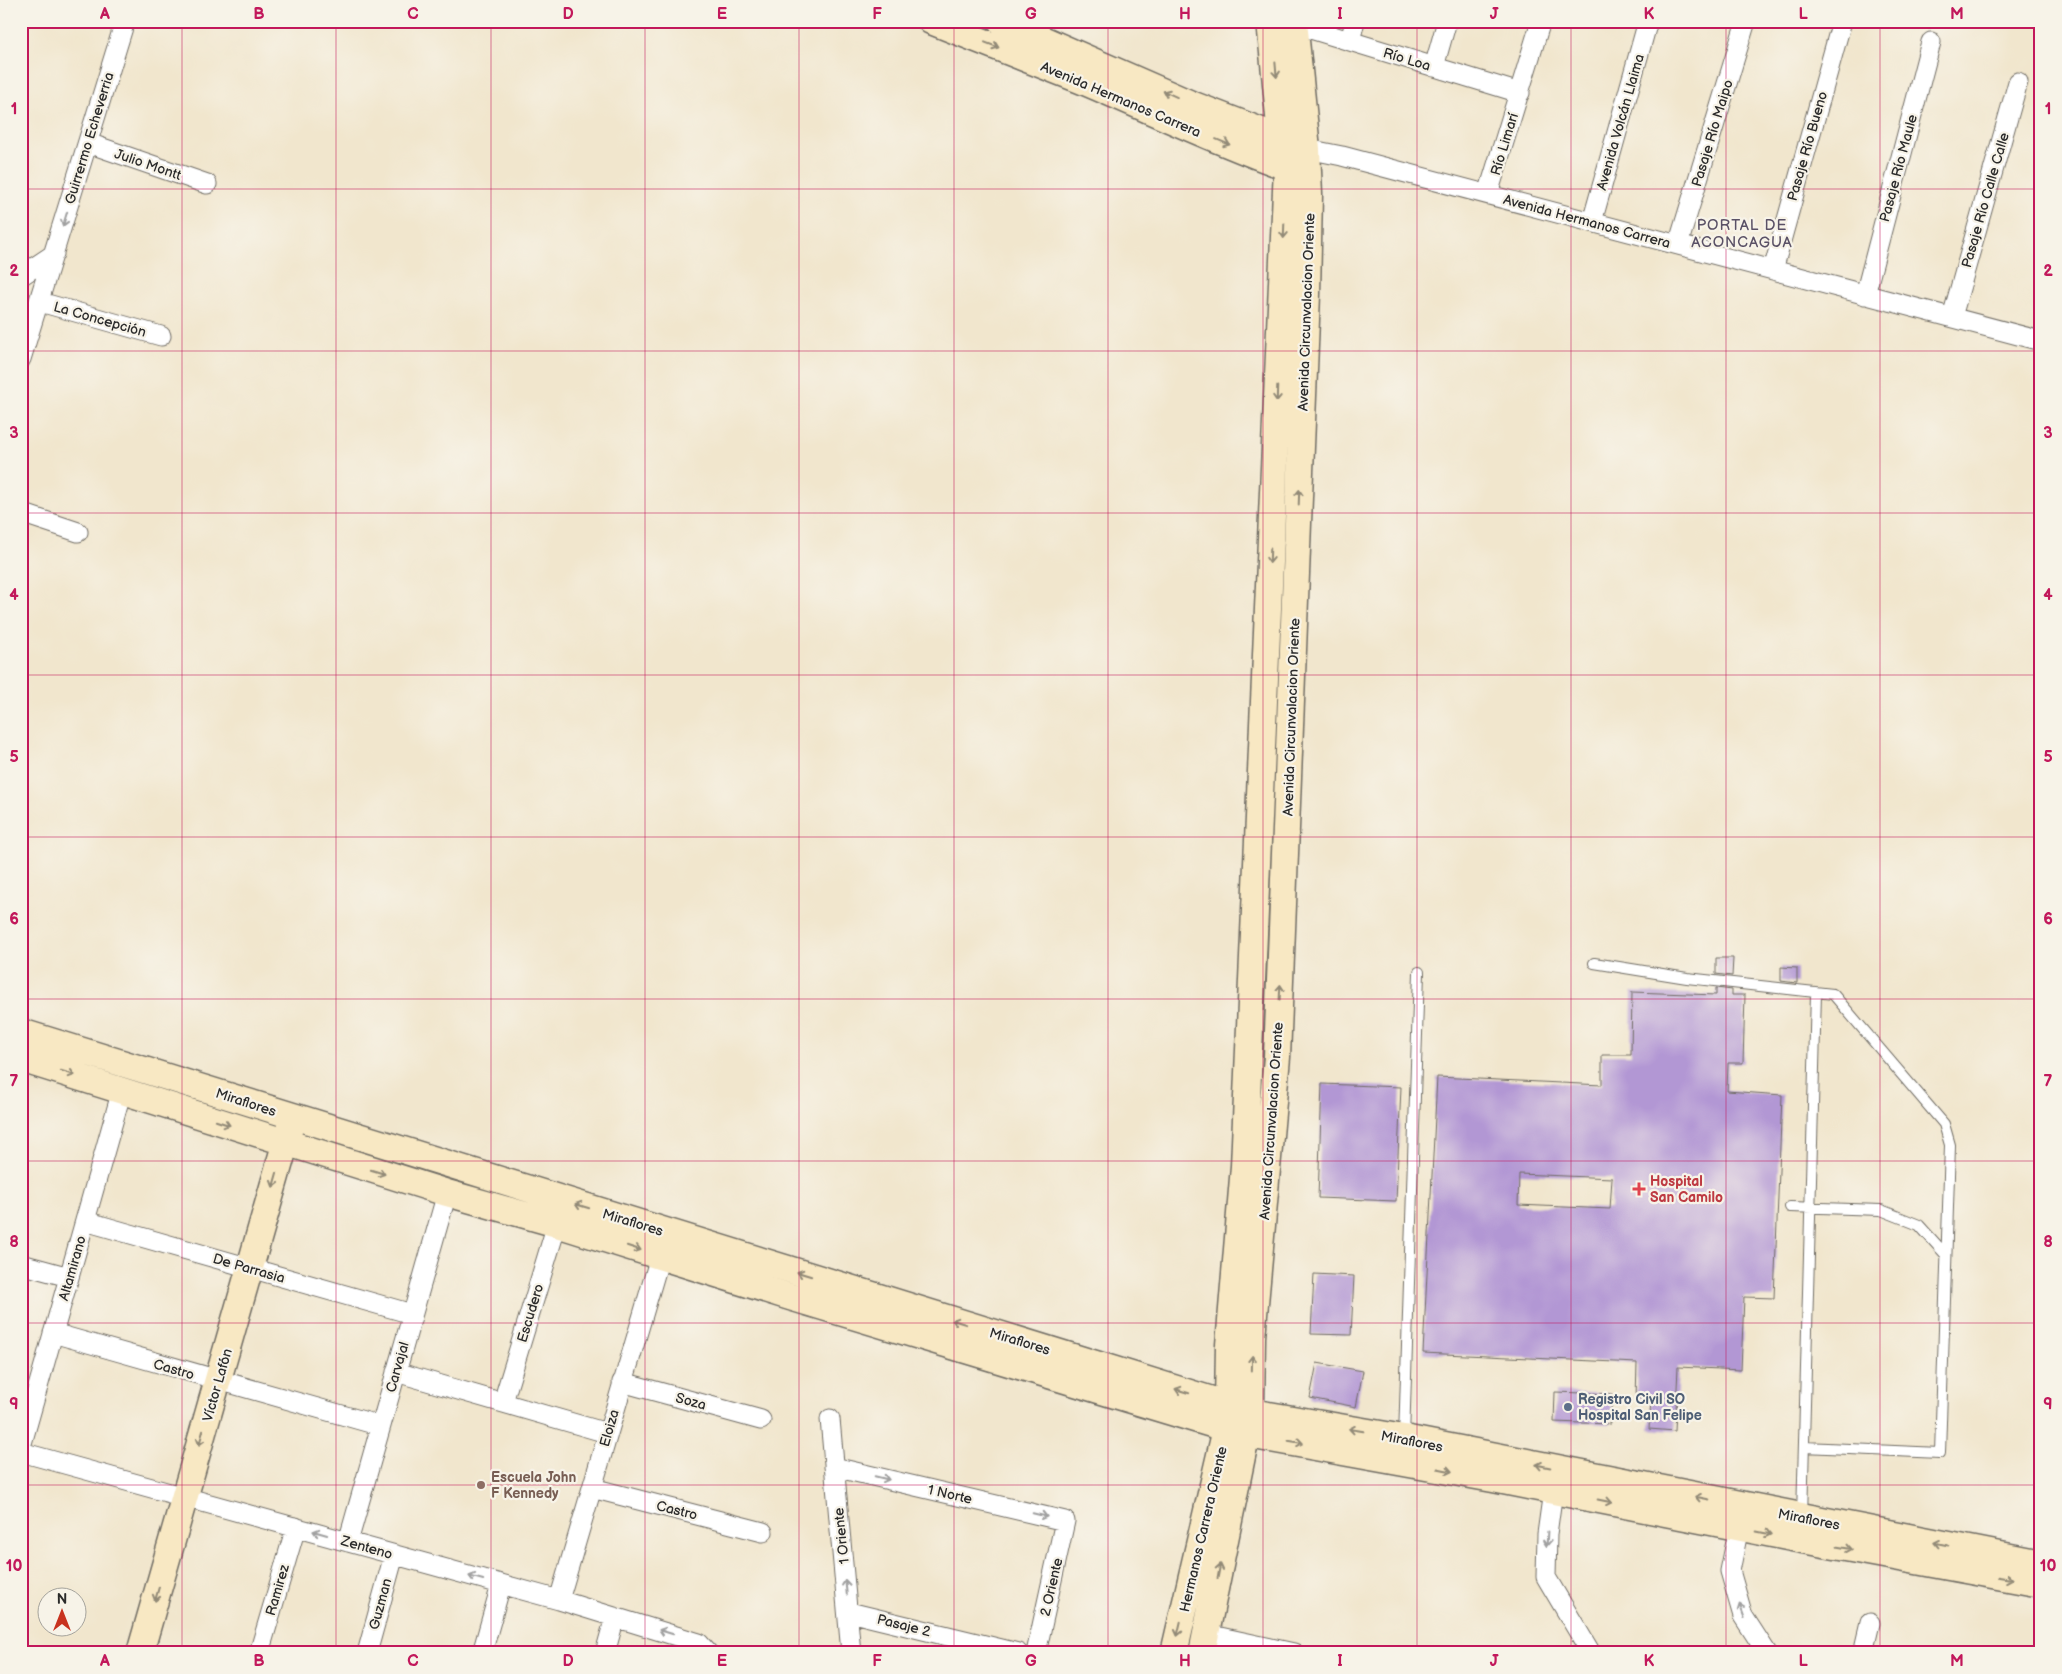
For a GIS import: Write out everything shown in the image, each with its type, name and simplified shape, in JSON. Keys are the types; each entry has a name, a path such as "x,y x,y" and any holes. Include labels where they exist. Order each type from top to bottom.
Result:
{"street":[{"name":"Guirrermo Echeverria","path":"21,359 125,21"},
{"name":"Avenida Hermanos Carrera","path":"931,21 1287,167"},
{"name":"Avenida Hermanos Carrera","path":"1002,21 1191,104 1281,137 1307,149 1342,156 1488,194 2041,341"},
{"path":"1350,41 1356,21"},
{"path":"1434,67 1447,21"},
{"name":"Río Limarí","path":"1488,194 1541,21"},
{"name":"Avenida Volcán Llaima","path":"1592,222 1648,21"},
{"name":"Pasaje Río Maipo","path":"1678,245 1746,21"},
{"name":"Pasaje Río Bueno","path":"1773,270 1842,21"},
{"name":"Avenida Circunvalacion Oriente","path":"1238,1420 1229,1345 1244,1166 1287,167 1281,137 1286,22"},
{"name":"Avenida Circunvalacion Oriente","path":"1238,1420 1252,1337 1277,1057 1307,294 1309,194 1307,149 1286,22"},
{"name":"Río Loa","path":"1286,22 1520,94"},
{"name":"Pasaje Río Maule","path":"1865,294 1931,42"},
{"name":"Pasaje Río Calle Calle","path":"1952,317 2018,82"},
{"name":"Julio Montt","path":"88,143 207,184"},
{"path":"1287,167 1307,149"},
{"path":"21,276 54,254"},
{"name":"La Concepción","path":"40,302 161,336"},
{"path":"21,513 78,532"},
{"name":"Miraflores","path":"21,1032 293,1116 1238,1420"},
{"name":"Miraflores","path":"21,1059 285,1143 447,1193 557,1224 660,1257 1238,1420 1799,1528 2041,1584"},
{"name":"Altamirano","path":"21,1447 122,1090"},
{"name":"Víctor Lafón","path":"140,1653 293,1116"},
{"name":"Carvajal","path":"348,1542 447,1193"},
{"name":"De Parrasia","path":"85,1220 412,1314"},
{"name":"Escudero","path":"504,1402 557,1224"},
{"name":"Eloiza","path":"559,1600 660,1257"},
{"path":"21,1264 69,1277"},
{"name":"Castro","path":"53,1333 381,1426"},
{"path":"396,1372 607,1433"},
{"name":"Soza","path":"622,1382 760,1420"},
{"name":"1 Oriente","path":"830,1419 849,1612 851,1653"},
{"name":"Hermanos Carrera Oriente","path":"1204,1643 1238,1420"},
{"name":"Hermanos Carrera Oriente","path":"1174,1653 1238,1420"},
{"name":"Miraflores","path":"1401,1450 1554,1491 1739,1527 1799,1528 2041,1563"},
{"name":"Zenteno","path":"21,1452 296,1526 559,1600 699,1642 708,1653"},
{"name":"1 Norte","path":"834,1467 1065,1521"},
{"name":"Castro","path":"592,1488 763,1532"},
{"path":"1554,1491 1547,1534 1546,1577 1591,1653"},
{"name":"2 Oriente","path":"1036,1653 1065,1521"},
{"name":"Ramirez","path":"259,1653 296,1526"},
{"path":"1739,1527 1730,1571 1743,1616 1767,1653"},
{"name":"Guzman","path":"367,1653 394,1555"},
{"path":"482,1653 501,1584"},
{"name":"Pasaje 2","path":"849,1612 1018,1653"},
{"path":"605,1653 616,1617"},
{"path":"1863,1653 1870,1623"},
{"path":"1204,1643 1294,1653"}],"lane":[{"path":"1594,963 1687,978 1833,994 1944,1124 1950,1145 1940,1453 1804,1448"},
{"path":"1401,1450 1419,972"},
{"path":"1799,1528 1804,1448 1816,993"},
{"path":"1790,1207 1881,1210 1920,1225 1946,1255"},
{"path":"2038,1653 2041,1643"}],"building":[{"path":"1716,958 1733,958 1732,976 1716,974"},
{"path":"1781,967 1797,968 1797,983 1781,981"},
{"path":"1716,988 1732,990 1732,995 1745,995 1743,1063 1728,1063 1727,1091 1782,1095 1774,1298 1744,1297 1741,1370 1678,1367 1675,1431 1649,1429 1651,1399 1636,1398 1637,1363 1423,1353 1437,1077 1602,1085 1602,1055 1631,1055 1632,992 1716,995","holes":["1519,1174 1612,1178 1610,1209 1518,1205"]},
{"path":"1322,1084 1401,1087 1396,1201 1318,1198"},
{"path":"1314,1274 1354,1276 1351,1335 1311,1334"},
{"path":"1317,1363 1363,1371 1356,1407 1310,1398"},
{"path":"1555,1392 1612,1394 1610,1424 1554,1422"}],"place":[{"name":"Hospital San Camilo","path":"1639,1189"},
{"name":"Registro Civil SO Hospital San Felipe","path":"1568,1407"},
{"name":"Escuela John F Kennedy","path":"481,1485"}],"district":[{"name":"PORTAL DE ACONCAGUA","path":"1742,234"}]}
